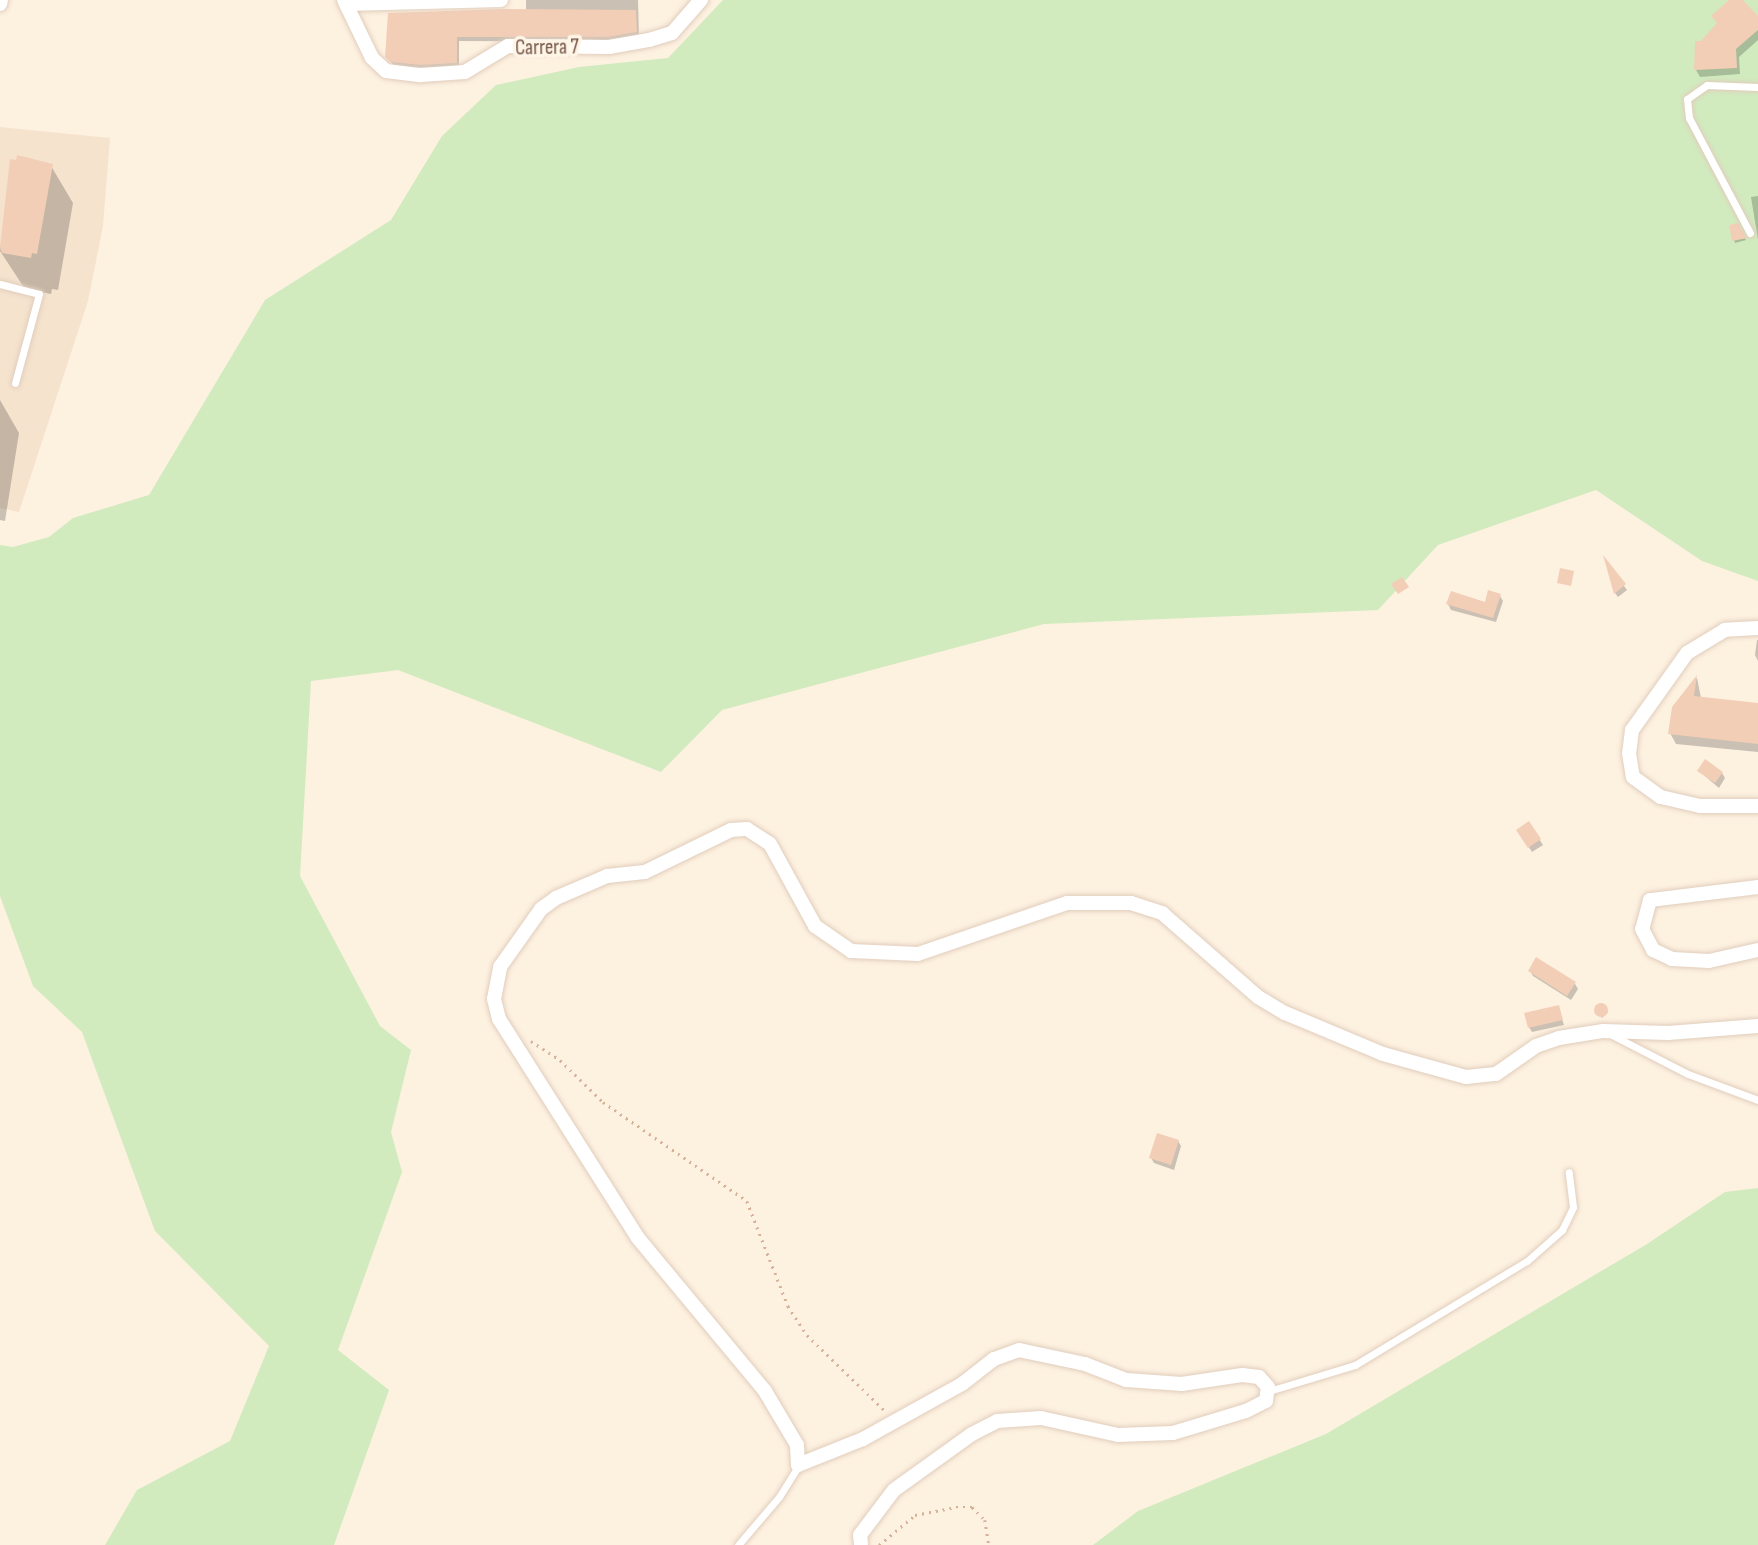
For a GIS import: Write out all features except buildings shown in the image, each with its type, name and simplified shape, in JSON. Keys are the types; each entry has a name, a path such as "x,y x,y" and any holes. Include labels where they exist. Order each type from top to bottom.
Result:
{"street":[{"path":"345,2 501,0"},
{"name":"Carrera 7","path":"345,2 372,58 386,71 432,74 465,72 508,46 609,47 649,40 673,33 701,0"},
{"path":"1758,628 1725,630 1687,653 1632,730 1629,753 1633,777 1661,797 1700,806 1758,806"},
{"path":"861,1544 860,1535 894,1490 972,1433 996,1421 1041,1418 1118,1435 1155,1435 1222,1421 1266,1401 1269,1391 1259,1377 1242,1375 1182,1384 1126,1380 1085,1364 1019,1350 994,1359 962,1384 892,1421 799,1465 797,1445 765,1391 638,1238 496,1010 497,977 541,909 589,882 645,872 739,828 765,838 815,926 851,951 918,954 1052,906 1114,900 1162,913 1258,997 1285,1013 1429,1068 1466,1076 1496,1074 1536,1046 1603,1031 1668,1033 1758,1026"},
{"path":"1758,887 1650,900 1642,929 1653,950 1672,959 1709,961 1758,950"}],"lane":[{"path":"1750,233 1689,118 1687,99 1707,86 1758,88"},
{"path":"0,284 39,294 15,383"},
{"path":"1603,1031 1688,1074 1758,1100"},
{"path":"1269,1391 1355,1365 1527,1261 1562,1230 1573,1207 1569,1172"},
{"path":"738,1545 779,1497 799,1465"}],"path":[{"path":"512,1039 538,1044 603,1102 747,1200 795,1316 807,1335 892,1421"},
{"path":"878,1545 915,1515 957,1507 972,1507 985,1520 989,1545"}],"shaded area":[{"path":"0,127 110,138 103,226 88,301 19,512 0,508"}],"green space":[{"path":"723,0 1758,0 1758,581 1702,561 1596,490 1438,545 1378,610 1044,624 722,710 661,772 398,670 311,681 300,876 380,1026 411,1050 391,1132 402,1172 338,1350 389,1390 334,1545 105,1545 137,1490 230,1441 269,1346 155,1231 82,1032 33,986 0,896 0,545 13,547 49,537 73,518 149,495 265,300 391,220 442,136 496,85 579,67 668,58"},
{"path":"1758,1188 1758,1545 1093,1545 1138,1511 1326,1434 1647,1244 1725,1192"}]}
